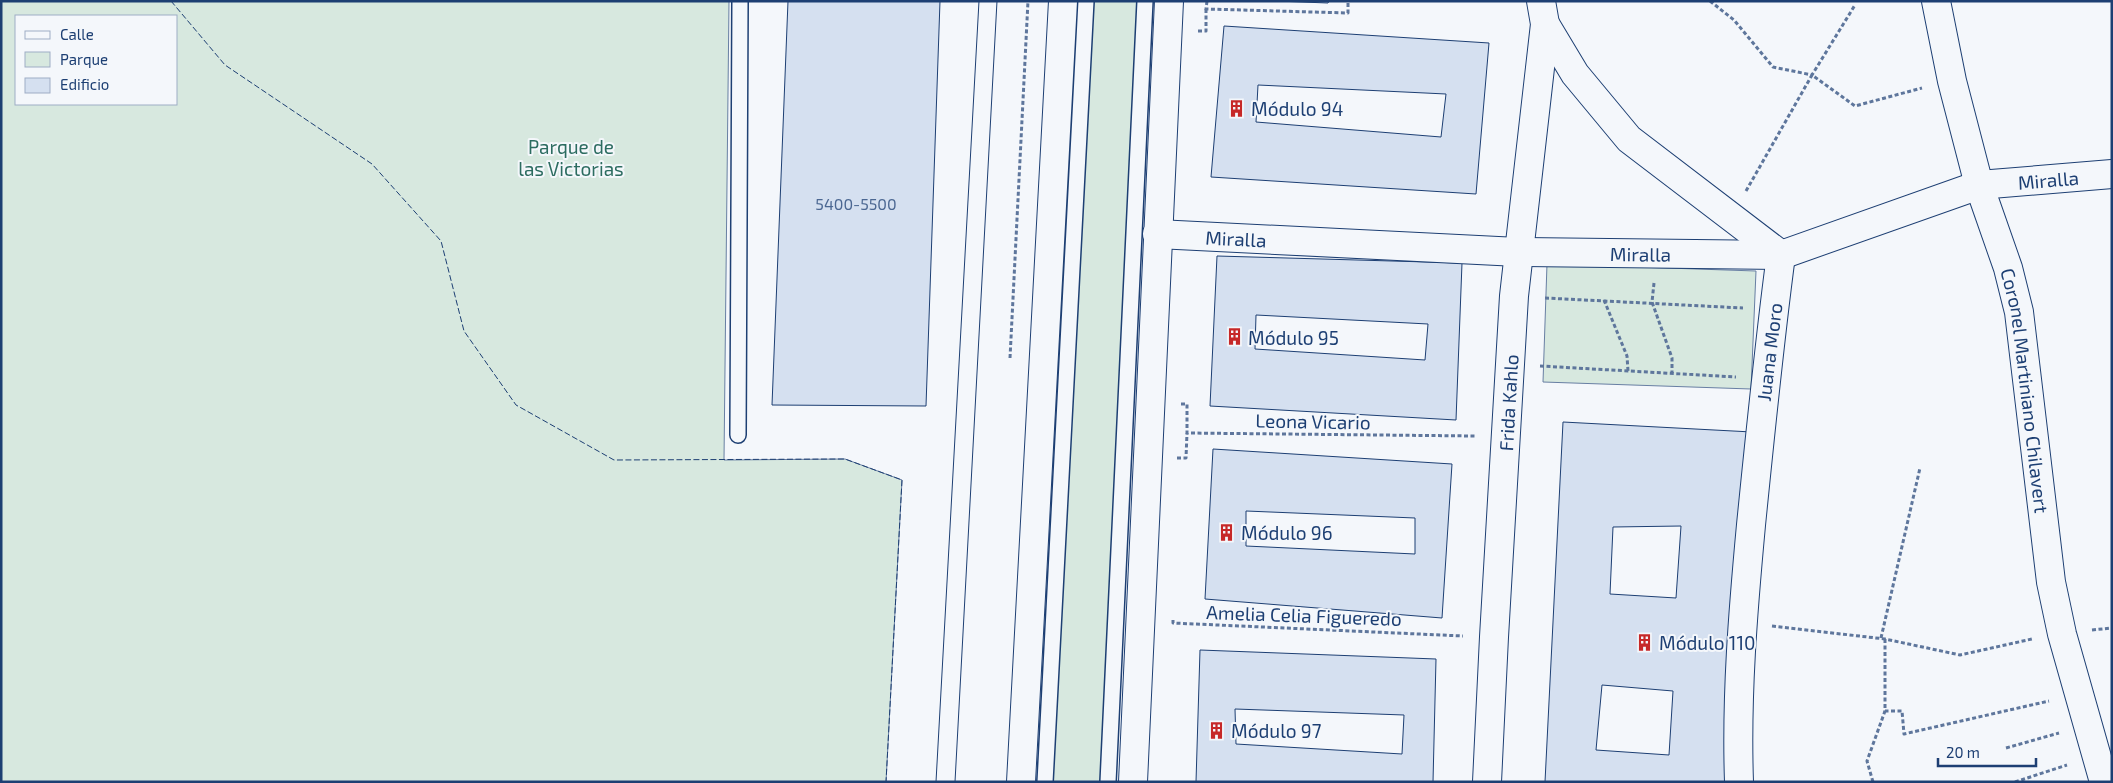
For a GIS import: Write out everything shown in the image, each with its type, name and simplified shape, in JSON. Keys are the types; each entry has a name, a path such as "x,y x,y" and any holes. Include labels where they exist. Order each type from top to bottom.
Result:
{"street":[{"path":"1021,782 1062,1"},
{"path":"1133,782 1169,1"},
{"name":"Coronel Martiniano Chilavert","path":"1936,1 1952,81 1979,185 2008,268 2019,312 2051,582 2062,634 2104,782"},
{"path":"1543,13 1575,74 1629,139 1781,255"},
{"name":"Frida Kahlo","path":"1488,782 1494,637 1514,296 1543,13"},
{"name":"Miralla","path":"1157,234 1518,252 1781,255 1979,185 2112,174"},
{"name":"Juana Moro","path":"1739,782 1737,736 1742,622 1765,378 1781,255"}],"lane":[{"path":"738,434 740,1"},
{"path":"1045,782 1086,1"},
{"path":"1108,782 1145,1"}],"path":[{"path":"1207,1 1206,10 1348,13 1348,1"},
{"path":"1710,1 1734,20 1773,66 1812,75 1855,106 1952,81"},
{"path":"1731,218 1812,75 1855,5"},
{"path":"1658,253 1652,302 1672,358 1672,374"},
{"path":"1514,296 1774,310"},
{"path":"1604,300 1627,356 1628,371"},
{"path":"1510,365 1765,378"},
{"name":"Leona Vicario","path":"1150,404 1187,404 1187,433 1506,437"},
{"path":"1873,782 1867,761 1885,711 1883,638 1920,468"},
{"name":"Amelia Celia Figueredo","path":"1173,614 1173,623 1494,637"},
{"path":"1742,622 1883,638 1960,655 2015,641 2062,634"},
{"path":"1885,711 1902,711 1904,734 2078,694"},
{"path":"2006,748 2088,725"},
{"path":"2015,782 2096,755"}],"green space":[{"name":"Parque de las Victorias","path":"1,1 729,1 724,460 845,459 902,480 886,782 1,782"},
{"path":"1086,1 1145,1 1108,782 1045,782"},
{"path":"1547,264 1756,271 1751,389 1543,382"}],"building":[{"path":"788,1 940,1 926,406 772,405"},
{"path":"1276,1 1329,1 1328,3"},
{"name":"Módulo 94","path":"1224,26 1489,43 1476,194 1211,177","holes":["1258,85 1446,94 1441,137 1256,122"]},
{"name":"Módulo 95","path":"1217,256 1462,263 1456,420 1210,406","holes":["1256,315 1428,324 1425,360 1255,349"]},
{"name":"Módulo 110","path":"1563,422 1752,432 1728,782 1545,782","holes":["1681,526 1676,598 1610,594 1613,527","1602,685 1673,691 1669,755 1596,750"]},
{"name":"Módulo 96","path":"1213,449 1452,464 1442,618 1205,599","holes":["1246,511 1415,518 1415,554 1246,546"]},
{"name":"Módulo 97","path":"1200,650 1436,659 1433,782 1196,782","holes":["1235,709 1404,715 1402,754 1236,744"]}],"tram line":[{"path":"936,782 979,1"},
{"path":"955,782 997,1"}],"fence":[{"path":"171,1 225,65 372,164 441,241 464,331 516,405 614,460 845,459 902,480 886,782"}],"place":[{"name":"Módulo 94","path":"1237,108"},
{"name":"Módulo 95","path":"1234,337"},
{"name":"Módulo 96","path":"1227,532"},
{"name":"Módulo 110","path":"1645,642"},
{"name":"Módulo 97","path":"1217,730"}]}
